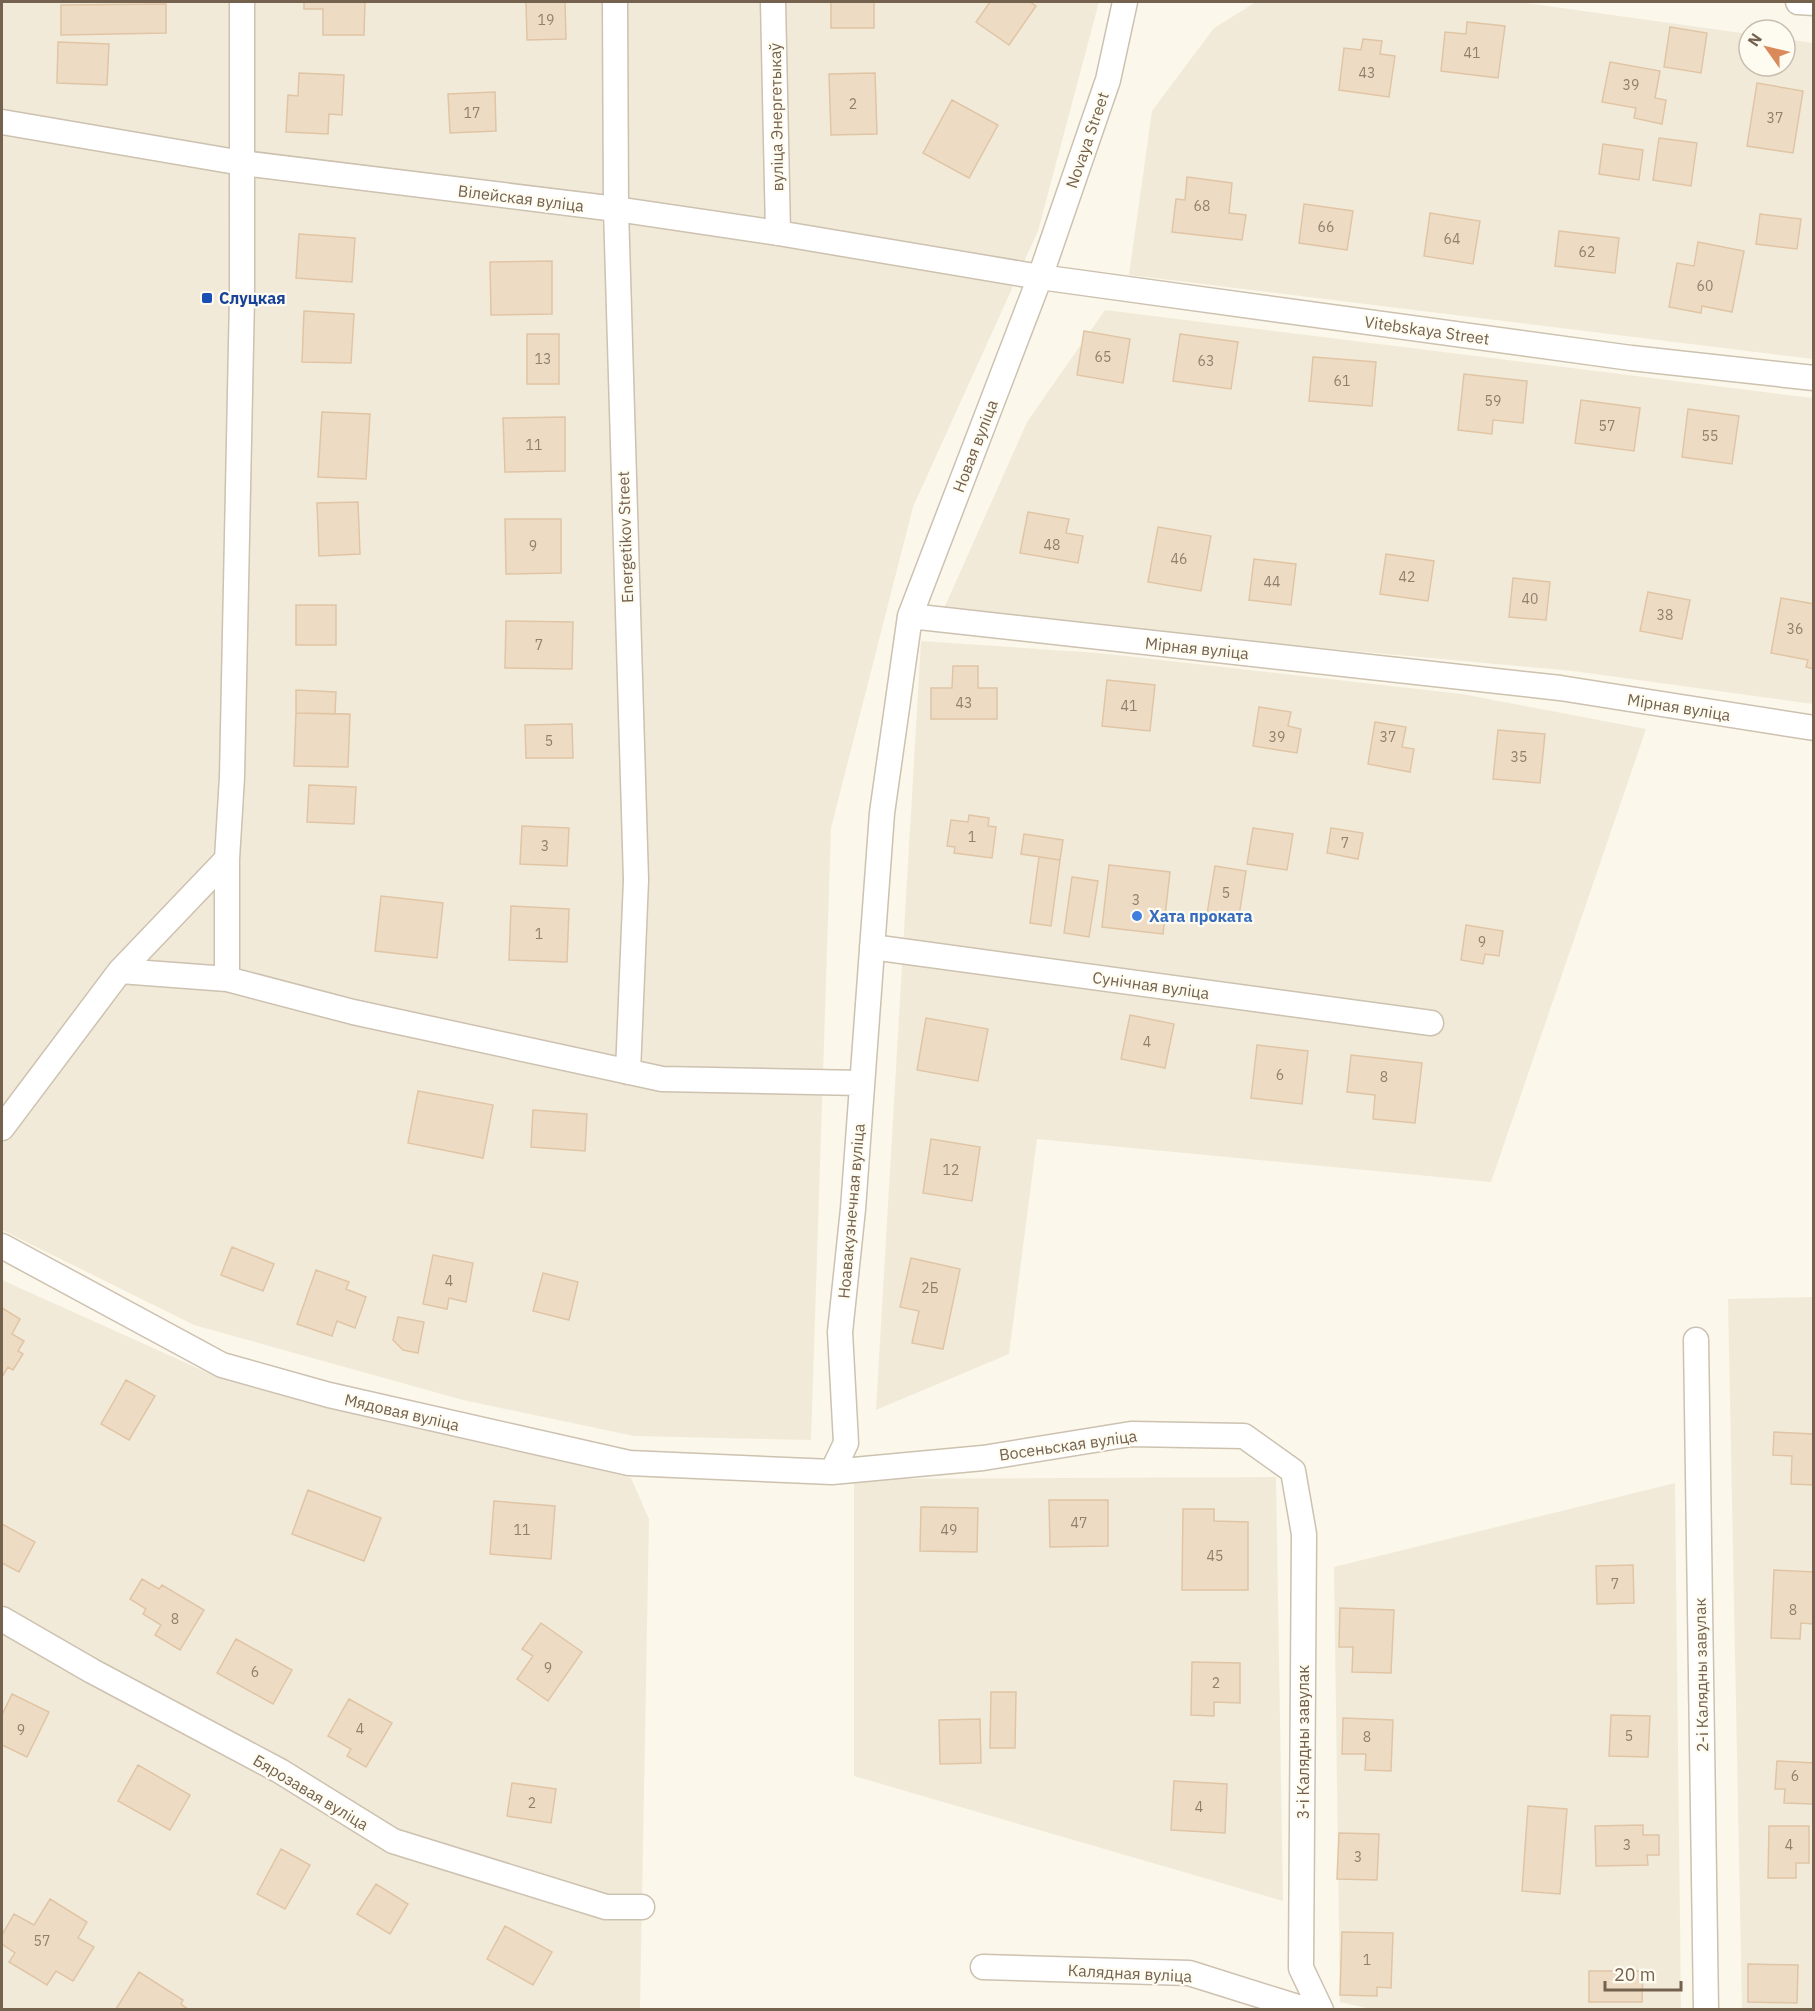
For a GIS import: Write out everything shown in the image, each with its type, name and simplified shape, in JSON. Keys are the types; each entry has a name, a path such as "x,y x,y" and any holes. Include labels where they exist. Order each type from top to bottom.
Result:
{"street":[{"path":"227,979 227,859 232,777 242,296 242,2"},
{"name":"Energetikov Street","path":"615,2 616,209 636,880 628,1072"},
{"name":"вуліца Энергетыкаў","path":"773,2 778,233"},
{"name":"Novaya Street","path":"1040,277 1108,80 1125,2"},
{"path":"1798,2 1814,3"},
{"name":"Вілейская вуліца","path":"2,122 242,163 384,183 616,209 778,233 1040,277"},
{"name":"Vitebskaya Street","path":"1040,277 1631,358 1814,378"},
{"name":"Новая вуліца","path":"910,616 1040,277"},
{"path":"872,947 882,813 910,616"},
{"name":"Мірная вуліца","path":"910,616 1560,688 1814,728"},
{"path":"2,1128 120,971 227,859"},
{"name":"Сунічная вуліца","path":"872,947 1431,1023"},
{"name":"Ноавакузнечная вуліца","path":"832,1472 846,1443 840,1332 853,1209 872,947"},
{"path":"120,971 227,979 352,1012 662,1079 861,1083"},
{"name":"Мядовая вуліца","path":"2,1246 222,1365 329,1395 629,1463 832,1472"},
{"name":"2-і Калядны завулак","path":"1696,1340 1706,2010"},
{"name":"Восеньская вуліца","path":"832,1472 983,1458 1131,1434 1244,1436 1293,1471"},
{"name":"3-і Калядны завулак","path":"1293,1471 1304,1534 1301,1968 1322,2010"},
{"name":"Бярозавая вуліца","path":"2,1619 92,1671 280,1771 393,1841 606,1907 642,1908"},
{"name":"Калядная вуліца","path":"983,1967 1189,1973 1307,2010"}],"shaded area":[{"path":"2,2 1099,2 1038,231 913,507 831,828 811,1440 634,1436 463,1400 194,1325 2,1230"},
{"path":"1256,2 1518,2 1737,32 1737,78 1797,78 1797,41 1813,43 1813,359 1129,275 1152,111 1214,28"},
{"path":"1105,310 1813,398 1813,704 1573,671 942,613 1027,422"},
{"path":"921,641 1099,653 1462,694 1646,729 1491,1182 1037,1139 1009,1354 876,1410"},
{"path":"2,1280 213,1375 631,1478 649,1519 640,2009 2,2010"},
{"path":"1813,1297 1813,2009 1742,2009 1728,1299"},
{"path":"1276,1477 1283,1901 854,1776 854,1479"},
{"path":"1675,1483 1681,2009 1375,2010 1340,2002 1334,1567"}],"building":[{"path":"304,2 365,2 364,35 323,35 323,9 304,9"},
{"path":"526,2 565,2 566,39 527,40"},
{"path":"831,2 874,2 874,28 831,28"},
{"path":"990,2 1030,2 1036,6 1009,45 976,22"},
{"path":"166,4 166,33 61,35 61,5"},
{"path":"1467,22 1505,26 1498,78 1441,71 1445,32 1466,34"},
{"path":"1670,27 1707,33 1701,73 1664,67"},
{"path":"1363,39 1382,41 1380,54 1395,56 1389,97 1339,90 1344,48 1361,50"},
{"path":"58,42 109,44 107,85 57,83"},
{"path":"1610,62 1660,71 1655,98 1666,100 1662,124 1634,118 1636,108 1602,102"},
{"path":"299,73 344,75 342,115 329,114 328,134 286,132 288,95 298,96"},
{"path":"875,73 877,134 831,135 829,74"},
{"path":"1757,83 1803,91 1793,153 1747,146"},
{"path":"495,92 496,131 450,133 448,94"},
{"path":"952,100 998,125 969,178 923,153"},
{"path":"1659,138 1697,143 1691,186 1653,180"},
{"path":"1603,144 1643,150 1639,180 1599,174"},
{"path":"1187,177 1232,183 1229,213 1246,215 1242,240 1172,232 1176,199 1185,200"},
{"path":"1304,204 1353,211 1347,250 1299,243"},
{"path":"1430,213 1480,221 1473,264 1424,256"},
{"path":"1760,214 1801,219 1797,249 1756,244"},
{"path":"1559,231 1619,238 1615,273 1555,266"},
{"path":"299,234 355,238 352,282 296,278"},
{"path":"1698,242 1744,251 1732,312 1702,306 1701,313 1669,307 1677,263 1694,266"},
{"path":"552,261 552,314 491,315 490,262"},
{"path":"304,311 354,314 351,363 302,362"},
{"path":"1084,331 1130,339 1123,383 1077,375"},
{"path":"527,334 559,334 559,384 527,384"},
{"path":"1180,334 1238,342 1231,389 1173,381"},
{"path":"1313,357 1376,362 1372,406 1309,401"},
{"path":"1464,374 1527,381 1523,423 1493,420 1492,434 1458,430"},
{"path":"1581,400 1640,408 1634,451 1575,443"},
{"path":"1688,409 1739,416 1732,464 1682,457"},
{"path":"322,412 370,414 366,479 318,477"},
{"path":"565,417 565,471 505,472 503,418"},
{"path":"358,502 360,554 319,556 317,503"},
{"path":"1028,512 1069,519 1066,533 1083,536 1078,563 1020,553"},
{"path":"505,519 561,519 561,573 506,574"},
{"path":"1158,527 1211,536 1201,591 1148,582"},
{"path":"1386,554 1434,561 1428,601 1380,594"},
{"path":"1254,559 1296,564 1291,605 1249,600"},
{"path":"1513,578 1550,582 1546,620 1509,617"},
{"path":"1648,592 1690,600 1682,639 1640,631"},
{"path":"1781,598 1814,604 1814,669 1806,667 1808,660 1771,653"},
{"path":"296,605 336,605 336,645 296,645"},
{"path":"506,621 573,622 572,669 505,668"},
{"path":"953,666 978,666 978,688 997,688 997,719 931,719 931,688 952,688"},
{"path":"1107,680 1155,685 1150,731 1102,726"},
{"path":"296,690 336,692 335,714 296,713"},
{"path":"1259,707 1291,712 1288,726 1301,729 1297,753 1253,746"},
{"path":"296,713 350,714 348,767 294,766"},
{"path":"1375,722 1406,727 1402,747 1414,749 1410,772 1368,764"},
{"path":"572,724 573,758 526,758 525,725"},
{"path":"1498,730 1545,734 1540,783 1493,779"},
{"path":"309,785 356,787 354,824 307,822"},
{"path":"969,815 989,818 988,826 996,827 992,858 954,853 955,847 947,846 951,820 968,822"},
{"path":"522,826 569,828 567,866 520,864"},
{"path":"1253,828 1293,834 1287,870 1247,864"},
{"path":"1331,828 1363,833 1358,859 1327,853"},
{"path":"1024,834 1063,840 1060,860 1021,854"},
{"path":"1039,857 1060,860 1051,926 1030,923"},
{"path":"1109,865 1170,872 1163,934 1102,927"},
{"path":"1215,866 1246,871 1239,916 1225,914 1224,923 1206,920"},
{"path":"1072,877 1098,881 1089,937 1064,933"},
{"path":"381,896 443,903 437,958 375,951"},
{"path":"511,906 569,909 567,962 509,960"},
{"path":"1466,925 1503,931 1499,956 1485,954 1483,964 1461,960"},
{"path":"1130,1015 1174,1024 1165,1068 1121,1059"},
{"path":"926,1018 988,1029 978,1081 917,1070"},
{"path":"1257,1045 1308,1051 1302,1104 1251,1098"},
{"path":"1351,1055 1422,1063 1415,1123 1373,1119 1375,1095 1347,1092"},
{"path":"418,1091 493,1105 483,1158 408,1143"},
{"path":"533,1110 587,1114 585,1151 531,1147"},
{"path":"931,1139 980,1147 972,1201 923,1193"},
{"path":"232,1247 274,1264 263,1291 221,1275"},
{"path":"433,1255 473,1263 466,1302 449,1298 447,1309 423,1304"},
{"path":"911,1258 960,1269 943,1349 912,1343 919,1311 900,1307"},
{"path":"316,1270 349,1282 346,1289 366,1297 355,1328 337,1321 332,1336 297,1324"},
{"path":"543,1273 578,1282 569,1320 533,1311"},
{"path":"2,1308 20,1319 12,1334 24,1341 18,1351 23,1354 13,1370 8,1367 2,1377"},
{"path":"398,1317 424,1322 418,1353 403,1350 393,1340"},
{"path":"126,1380 155,1396 129,1440 101,1424"},
{"path":"1774,1432 1814,1434 1814,1485 1791,1484 1792,1456 1773,1455"},
{"path":"308,1490 381,1518 364,1561 292,1534"},
{"path":"1049,1500 1108,1500 1108,1546 1050,1547"},
{"path":"494,1501 555,1506 551,1559 490,1554"},
{"path":"921,1507 978,1508 977,1552 920,1551"},
{"path":"1183,1509 1214,1509 1214,1521 1248,1522 1248,1590 1182,1590"},
{"path":"2,1524 35,1542 19,1572 2,1563"},
{"path":"1633,1565 1634,1603 1597,1604 1596,1566"},
{"path":"1774,1570 1814,1572 1813,1624 1801,1623 1800,1639 1771,1638"},
{"path":"142,1579 159,1589 162,1585 204,1610 180,1650 155,1635 161,1625 143,1614 146,1609 130,1599"},
{"path":"1340,1608 1394,1610 1391,1673 1352,1672 1353,1647 1339,1647"},
{"path":"541,1623 582,1652 548,1701 517,1679 533,1656 522,1649"},
{"path":"236,1639 292,1670 273,1704 217,1673"},
{"path":"1192,1662 1240,1663 1240,1703 1214,1702 1214,1716 1191,1715"},
{"path":"991,1692 1016,1692 1015,1748 990,1748"},
{"path":"12,1694 49,1712 27,1757 2,1745 2,1715"},
{"path":"349,1699 392,1723 366,1767 347,1756 351,1749 328,1736"},
{"path":"1611,1715 1650,1716 1648,1757 1609,1756"},
{"path":"1343,1718 1393,1720 1391,1771 1365,1770 1366,1754 1342,1754"},
{"path":"980,1719 981,1763 940,1764 939,1720"},
{"path":"1777,1761 1814,1763 1814,1804 1784,1803 1785,1789 1775,1789"},
{"path":"138,1765 190,1795 170,1830 118,1801"},
{"path":"1174,1781 1227,1784 1225,1833 1171,1830"},
{"path":"512,1783 556,1789 551,1823 507,1816"},
{"path":"1528,1806 1567,1809 1560,1894 1522,1891"},
{"path":"1643,1825 1643,1835 1659,1835 1659,1855 1647,1855 1648,1865 1596,1866 1595,1826"},
{"path":"1769,1826 1809,1826 1809,1863 1796,1863 1796,1878 1768,1878"},
{"path":"1339,1833 1379,1834 1377,1880 1337,1879"},
{"path":"281,1849 310,1865 285,1909 257,1894"},
{"path":"376,1884 408,1904 390,1934 357,1914"},
{"path":"50,1899 87,1922 78,1938 94,1947 73,1981 56,1971 47,1985 9,1962 15,1953 2,1944 2,1935 14,1914 34,1925"},
{"path":"505,1926 552,1952 533,1985 487,1959"},
{"path":"1342,1932 1393,1933 1391,1988 1377,1987 1377,1996 1340,1995"},
{"path":"1748,1964 1798,1965 1797,2003 1748,2002"},
{"path":"1589,1971 1643,1971 1642,2002 1589,2002"},
{"path":"139,1972 183,2000 181,2004 189,2010 116,2009"}],"place":[{"name":"Слуцкая","path":"207,298"},
{"name":"Хата проката","path":"1137,916"}]}
